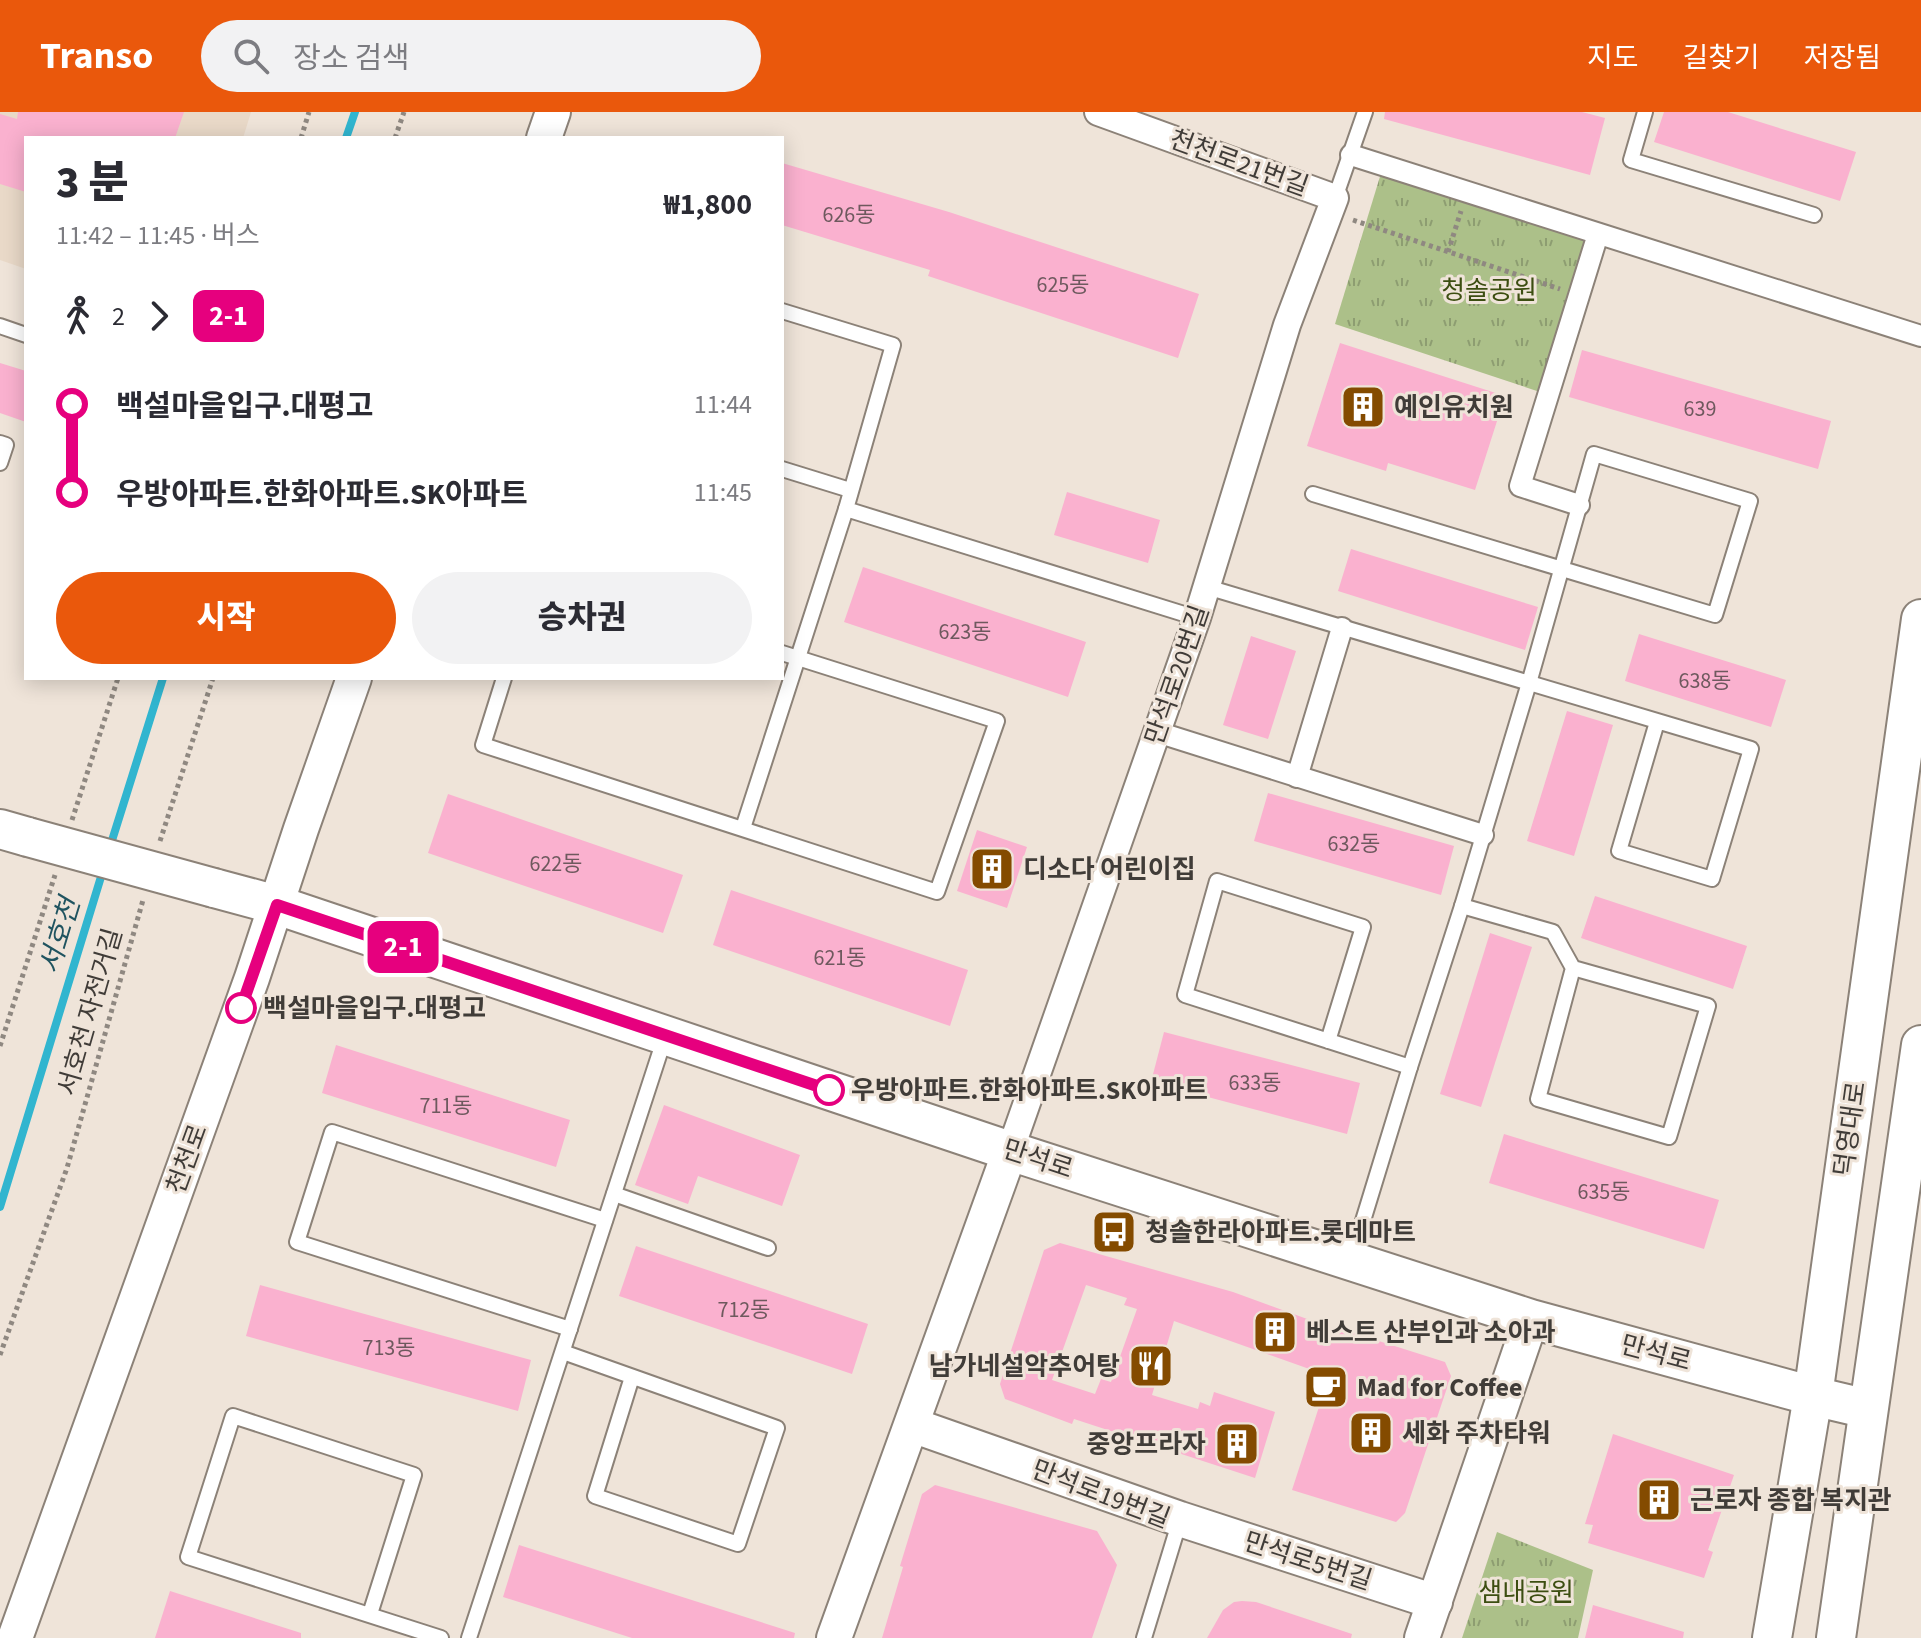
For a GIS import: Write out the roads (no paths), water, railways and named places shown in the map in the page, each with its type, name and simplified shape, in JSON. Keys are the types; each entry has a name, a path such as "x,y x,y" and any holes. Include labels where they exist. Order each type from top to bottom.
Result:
{"main road":[{"name":"덕영대로","path":"1772,1638 1813,1396 1921,619"},
{"name":"만석로","path":"14,833 277,905 1010,1151 1531,1319 1868,1409"},
{"path":"1836,1638 1921,1045"}],"street":[{"path":"545,136 553,112"},
{"name":"천천로21번길","path":"1098,112 1332,205"},
{"path":"1351,155 1921,336"},
{"name":"만석로20번길","path":"1010,1151 1197,618 1287,325 1332,205"},
{"path":"1579,505 1520,486 1598,234"},
{"path":"1297,777 1342,628"},
{"name":"천천로","path":"15,1638 252,978 353,680"},
{"path":"1157,732 1483,835"},
{"path":"834,1638 1010,1151"},
{"path":"1422,1638 1531,1319"},
{"name":"만석로19번길","path":"912,1425 1180,1519"},
{"name":"만석로5번길","path":"1180,1519 1435,1602"}],"lane":[{"path":"1332,205 1365,112"},
{"path":"1645,112 1631,160 1814,215"},
{"path":"743,828 846,509 893,345 784,312"},
{"path":"0,326 24,334"},
{"path":"0,443 6,445 0,463"},
{"path":"1313,494 1561,568 1715,615 1750,501 1594,454 1561,568 1529,683 1462,906 1351,1260"},
{"path":"784,470 850,490"},
{"path":"846,509 1197,618"},
{"path":"1207,587 1751,749 1712,879 1619,851 1657,722"},
{"path":"503,680 483,745 937,892 997,721 784,654"},
{"path":"1328,1041 1363,927 1217,881 1185,995 1328,1041 1410,1067"},
{"path":"1462,906 1553,932 1573,968 1538,1099 1669,1137 1708,1006 1573,968"},
{"path":"469,1638 666,1035"},
{"path":"570,1329 297,1242 332,1132 605,1220"},
{"path":"614,1194 768,1248"},
{"path":"563,1352 777,1428 738,1544 595,1496 632,1377"},
{"path":"370,1614 414,1475 233,1416 188,1557 441,1638"},
{"name":"만석로19번길","path":"1144,1638 1180,1519"}],"waterway":[{"name":"서호천","path":"347,136 355,112"},
{"name":"서호천","path":"109,850 162,680"},
{"name":"서호천","path":"0,1207 104,867"}],"place":[{"name":"예인유치원","path":"1363,407"},
{"name":"디소다 어린이집","path":"992,869"},
{"name":"백설마을입구.대평고","path":"241,1008"},
{"name":"우방아파트.한화아파트.SK아파트","path":"829,1090"},
{"name":"청솔한라아파트.롯데마트","path":"1114,1232"},
{"name":"베스트 산부인과 소아과","path":"1275,1332"},
{"name":"남가네설악추어탕","path":"1151,1366"},
{"name":"Mad for Coffee","path":"1326,1387"},
{"name":"세화 주차타워","path":"1371,1433"},
{"name":"중앙프라자","path":"1237,1444"},
{"name":"근로자 종합 복지관","path":"1659,1500"}],"park label":[{"name":"청솔공원","path":"1489,290"},
{"name":"샘내공원","path":"1526,1592"}]}
